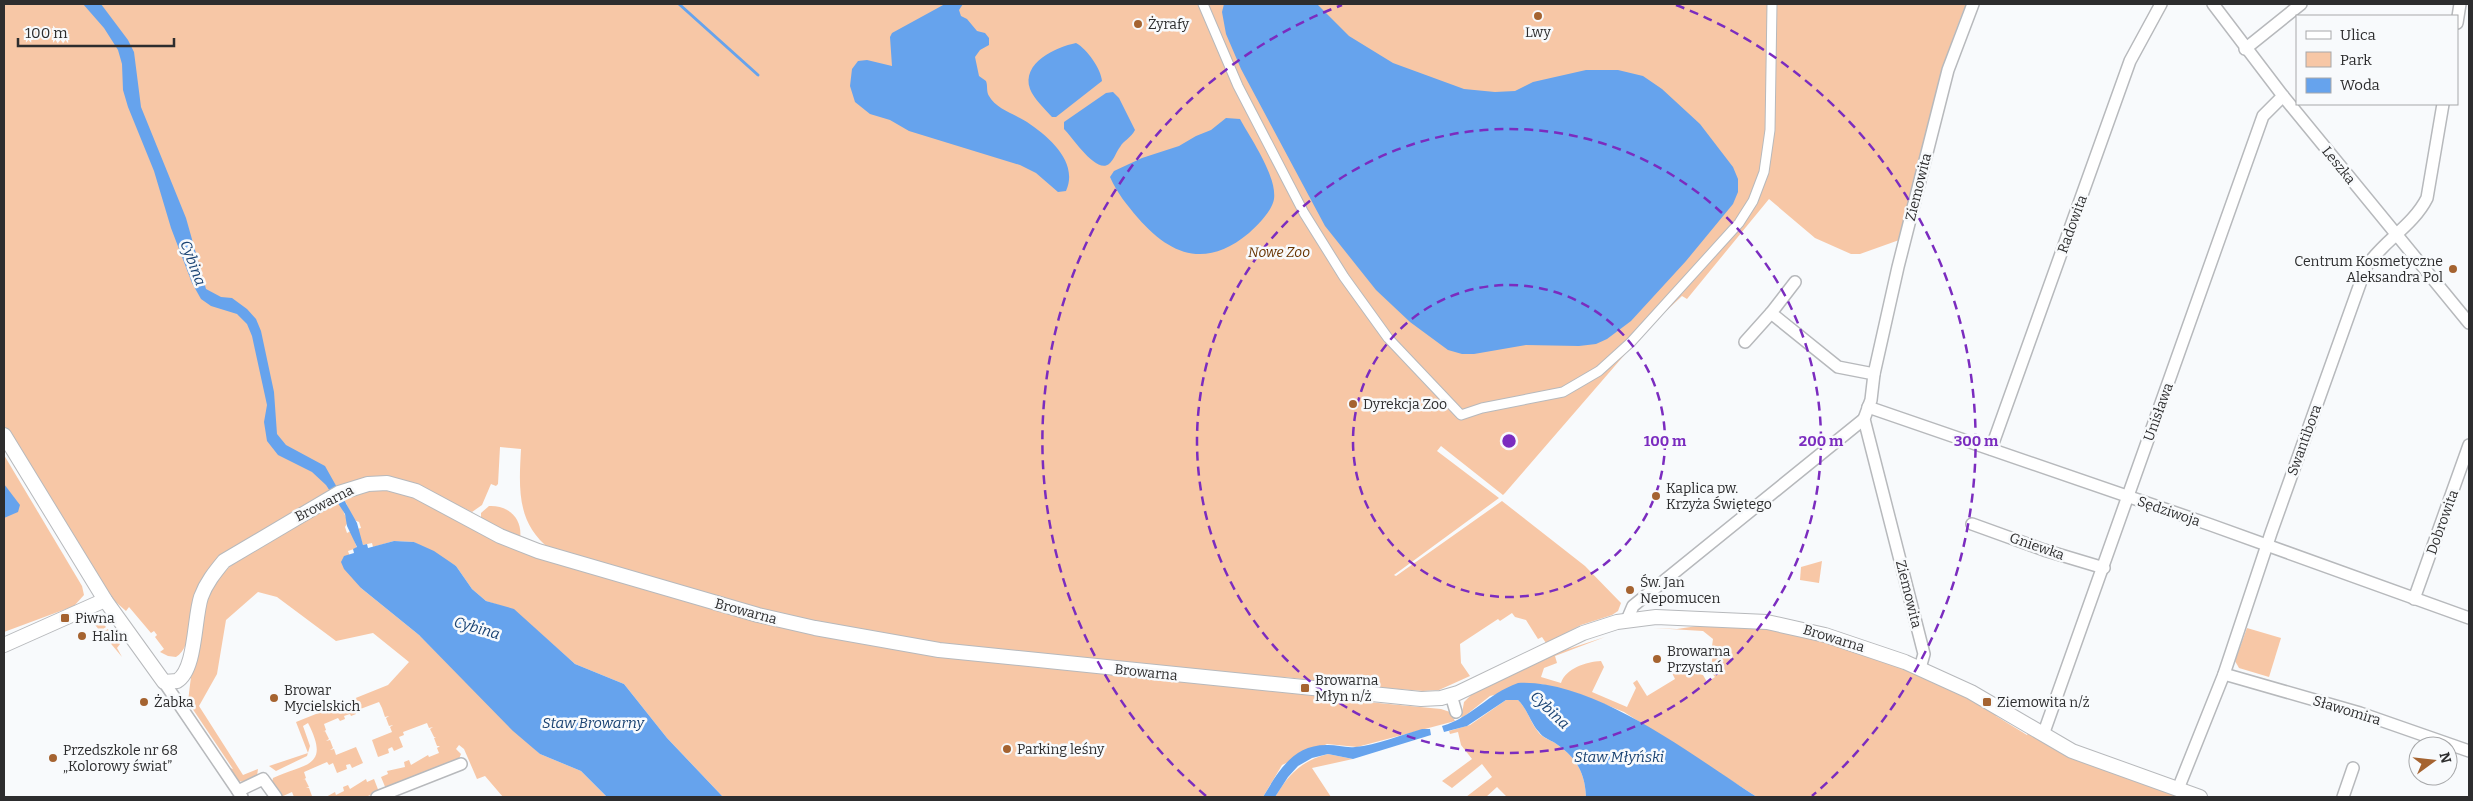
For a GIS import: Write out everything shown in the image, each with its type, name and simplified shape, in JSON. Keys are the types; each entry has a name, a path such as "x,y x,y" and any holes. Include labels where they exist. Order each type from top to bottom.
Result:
{"street":[{"path":"1203,4 1238,86 1304,213 1344,277 1388,338 1462,416 1482,408 1563,392 1599,372 1631,342 1739,224 1753,201 1764,172 1770,130 1772,4"},
{"name":"Ziemowita","path":"1920,668 1924,654 1864,419 1898,267 1948,70 1973,4"},
{"name":"Radowita","path":"1991,449 2130,61 2161,4"},
{"name":"Leszka","path":"2213,4 2283,96 2469,323"},
{"path":"2246,48 2301,4"},
{"path":"2458,17 2460,4"},
{"name":"Unisława","path":"2043,735 2104,568 2263,116 2283,96"},
{"name":"Swantibora","path":"2178,790 2224,674 2366,267 2373,256 2420,211 2427,198 2443,105"},
{"path":"1744,342 1796,282"},
{"path":"1770,313 1838,367 1874,374"},
{"name":"Sędziwoja","path":"1868,407 2129,497 2469,618"},
{"path":"1627,620 1633,606 1653,589 1864,419"},
{"path":"4,435 105,600 164,682 240,794 264,778 276,797"},
{"name":"Dobrowita","path":"2414,599 2469,446"},
{"name":"Browarna","path":"164,682 177,682 187,671 202,595 224,561 322,502 348,490 377,483 395,484 416,491 500,536 538,551 758,615 850,635 939,650 1258,683 1420,699 1451,695 1583,633 1627,620 1656,617 1777,623 1863,647 1920,668 1971,692 2043,735 2085,757 2200,797"},
{"name":"Gniewka","path":"1972,524 2044,550 2104,568"},
{"path":"4,645 105,600"},
{"name":"Sławomira","path":"2224,674 2360,713 2469,751"},
{"path":"1451,695 1456,712"},
{"path":"377,797 461,764"},
{"path":"2343,797 2353,768"}],"green space":[{"name":"Nowe Zoo","path":"4,4 1966,4 1937,90 1902,239 1860,254 1851,254 1815,238 1769,199 1687,299 1682,296 1646,330 1503,495 1441,446 1437,451 1499,498 1394,575 1396,576 1502,501 1585,566 1621,603 1618,611 1612,615 1581,625 1546,643 1542,637 1538,639 1526,620 1515,617 1512,613 1500,621 1498,619 1460,644 1461,663 1470,676 1439,690 1423,691 1335,684 1334,677 1330,682 1284,677 1283,681 920,642 760,610 550,549 539,539 525,516 520,490 521,449 500,447 498,484 496,486 491,484 482,505 472,512 407,481 393,478 366,478 343,485 314,500 228,551 207,572 198,587 189,635 182,652 176,657 168,656 160,652 164,649 155,637 157,635 154,631 151,633 129,607 126,611 110,597 4,425"},
{"path":"4,455 82,586 84,595 74,606 4,632"},
{"path":"381,490 405,494 419,499 478,531 759,620 1326,695 1326,698 1441,709 1450,712 1455,721 1357,747 1327,744 1282,765 1263,797 723,797 667,738 624,684 575,664 514,610 486,601 472,589 456,566 414,542 394,541 373,547 372,543 363,545 357,529 361,528 359,522 354,520 346,503 341,506 348,522 345,527 347,533 351,531 357,548 348,551 361,588 419,635 540,754 581,771 607,797 503,797 485,776 477,779 464,749 459,745 456,749 461,754 459,759 386,789 381,777 388,774 387,771 405,767 404,762 409,760 411,765 428,755 429,757 439,753 437,748 440,746 437,746 434,738 436,737 434,737 430,729 433,727 429,728 427,723 403,732 404,735 399,737 403,747 394,751 392,747 388,749 389,753 378,757 372,740 392,732 390,727 393,725 389,726 386,718 389,716 385,717 379,702 355,711 356,714 351,716 350,714 344,716 345,719 340,721 338,718 324,724 326,730 323,732 325,731 329,739 326,741 330,740 333,748 330,750 334,749 336,755 356,747 363,763 352,768 350,764 346,765 347,769 337,773 333,763 329,765 327,762 304,772 306,778 303,780 305,779 309,787 306,788 309,788 312,796 294,797 292,792 281,797 272,782 273,778 304,766 311,762 315,756 317,748 308,723 303,726 310,746 308,753 296,722 388,685 409,662 373,633 336,641 277,597 258,592 226,620 217,674 199,706 243,775 258,769 257,776 244,782 238,781 228,767 233,769 192,708 189,710 188,707 190,682 202,616 210,592 221,576 235,562 323,508 362,493"},
{"path":"489,506 503,508 513,515 519,525 520,539 481,520 481,513"},
{"path":"1822,561 1819,583 1800,580 1801,567"},
{"path":"98,618 106,627 100,631 91,620"},
{"path":"1704,625 1765,627 1857,650 1944,685 1997,713 1996,716 2027,735 2029,732 2185,797 1757,797 1624,712 1579,694 1541,684 1490,696 1461,719 1464,702 1476,690 1556,653 1605,637 1555,656 1557,663 1544,668 1541,677 1561,683 1567,673 1577,667 1601,661 1604,667 1592,692 1627,707 1636,688 1633,683 1637,680 1647,696 1675,679 1671,671 1678,667 1680,670 1703,675 1707,682 1715,677 1710,671 1713,639 1703,631 1653,628 1677,629"},
{"path":"2247,628 2281,638 2269,677 2239,668 2235,661"},
{"path":"108,629 120,644 117,648 122,657 102,633"},
{"path":"1506,700 1518,700 1540,734 1562,748 1574,760 1584,780 1586,797 1507,797 1497,787 1486,797 1466,797 1492,777 1482,764 1452,788 1442,781 1472,759 1461,745 1458,732 1450,734 1449,731 1470,725"},
{"path":"308,753 307,756 276,771 269,766"},
{"path":"1328,754 1353,759 1312,768 1331,797 1275,797 1291,775 1303,765 1310,760"},
{"path":"366,779 367,782 374,779 379,792 365,797 326,797 335,792 336,795 344,791 343,787 348,785 350,789"}],"water":[{"name":"Staw Browarny","path":"83,4 101,4 128,40 134,52 141,107 186,218 206,289 221,297 232,298 247,309 256,319 261,331 274,392 277,434 286,445 325,466 357,523 363,545 367,544 368,548 394,541 414,542 434,551 456,566 472,589 486,601 514,609 575,664 624,684 667,738 723,797 607,797 581,771 540,754 513,731 419,635 361,588 344,569 341,562 344,556 354,553 353,549 357,547 347,526 345,514 326,485 312,472 278,455 267,441 264,422 267,405 252,336 247,324 237,314 211,306 201,299 192,283 171,228 154,171 128,107 123,90 122,64 118,50 104,28"},
{"path":"945,4 963,4 959,10 961,16 967,19 977,31 985,33 989,38 989,45 980,50 975,57 979,76 986,81 989,96 1001,108 1036,128 1060,151 1068,170 1069,180 1066,191 1058,192 1036,173 1020,165 909,131 890,120 870,114 855,102 850,86 852,69 858,61 867,60 892,66 890,37 892,33"},
{"path":"1224,4 1317,4 1349,36 1393,63 1464,89 1495,92 1515,91 1533,82 1586,70 1618,70 1643,76 1662,89 1700,124 1733,167 1738,179 1738,192 1733,204 1686,261 1631,321 1607,339 1596,344 1579,346 1526,345 1474,354 1462,354 1448,350 1410,322 1376,290 1325,226 1241,69 1226,34 1222,12"},
{"path":"1076,43 1093,60 1102,81 1056,117 1052,117 1030,89 1031,71 1035,64 1050,52"},
{"path":"1113,92 1119,98 1135,130 1111,162 1104,166 1091,160 1085,154 1064,129 1064,122 1106,93"},
{"path":"1226,118 1240,119 1256,147 1272,180 1274,190 1273,204 1268,213 1256,226 1234,244 1219,251 1204,254 1190,253 1177,249 1164,242 1138,218 1119,194 1110,177 1114,171 1142,158 1179,146 1211,130"},
{"path":"4,484 20,505 18,512 4,518"},
{"name":"Staw Młyński","path":"1518,683 1548,685 1579,694 1611,707 1674,742 1757,797 1586,797 1584,780 1574,760 1562,748 1540,734 1518,700 1506,700 1467,726 1444,732 1442,726 1463,717 1497,693"},
{"path":"1422,729 1430,729 1431,735 1353,759 1328,754 1312,758 1298,766 1275,797 1263,797 1288,761 1305,749 1328,745 1363,746"}],"waterway":[{"path":"679,4 758,75"}],"place":[{"name":"Lwy","path":"1538,16"},
{"name":"Żyrafy","path":"1138,24"},
{"name":"Centrum Kosmetyczne Aleksandra Pol","path":"2453,269"},
{"name":"Dyrekcja Zoo","path":"1353,404"},
{"name":"Kaplica pw. Krzyża Świętego","path":"1656,496"},
{"name":"Św. Jan Nepomucen","path":"1630,590"},
{"name":"Piwna","path":"65,618"},
{"name":"Halin","path":"82,636"},
{"name":"Browarna Przystań","path":"1657,659"},
{"name":"Browarna Młyn n/ż","path":"1305,688"},
{"name":"Browar Mycielskich","path":"274,698"},
{"name":"Żabka","path":"144,702"},
{"name":"Ziemowita n/ż","path":"1987,702"},
{"name":"Parking leśny","path":"1007,749"},
{"name":"Przedszkole nr 68 „Kolorowy świat”","path":"53,758"}],"water label":[{"name":"Cybina","path":"193,263"},
{"name":"Cybina","path":"477,628"},
{"name":"Cybina","path":"1550,710"}]}
